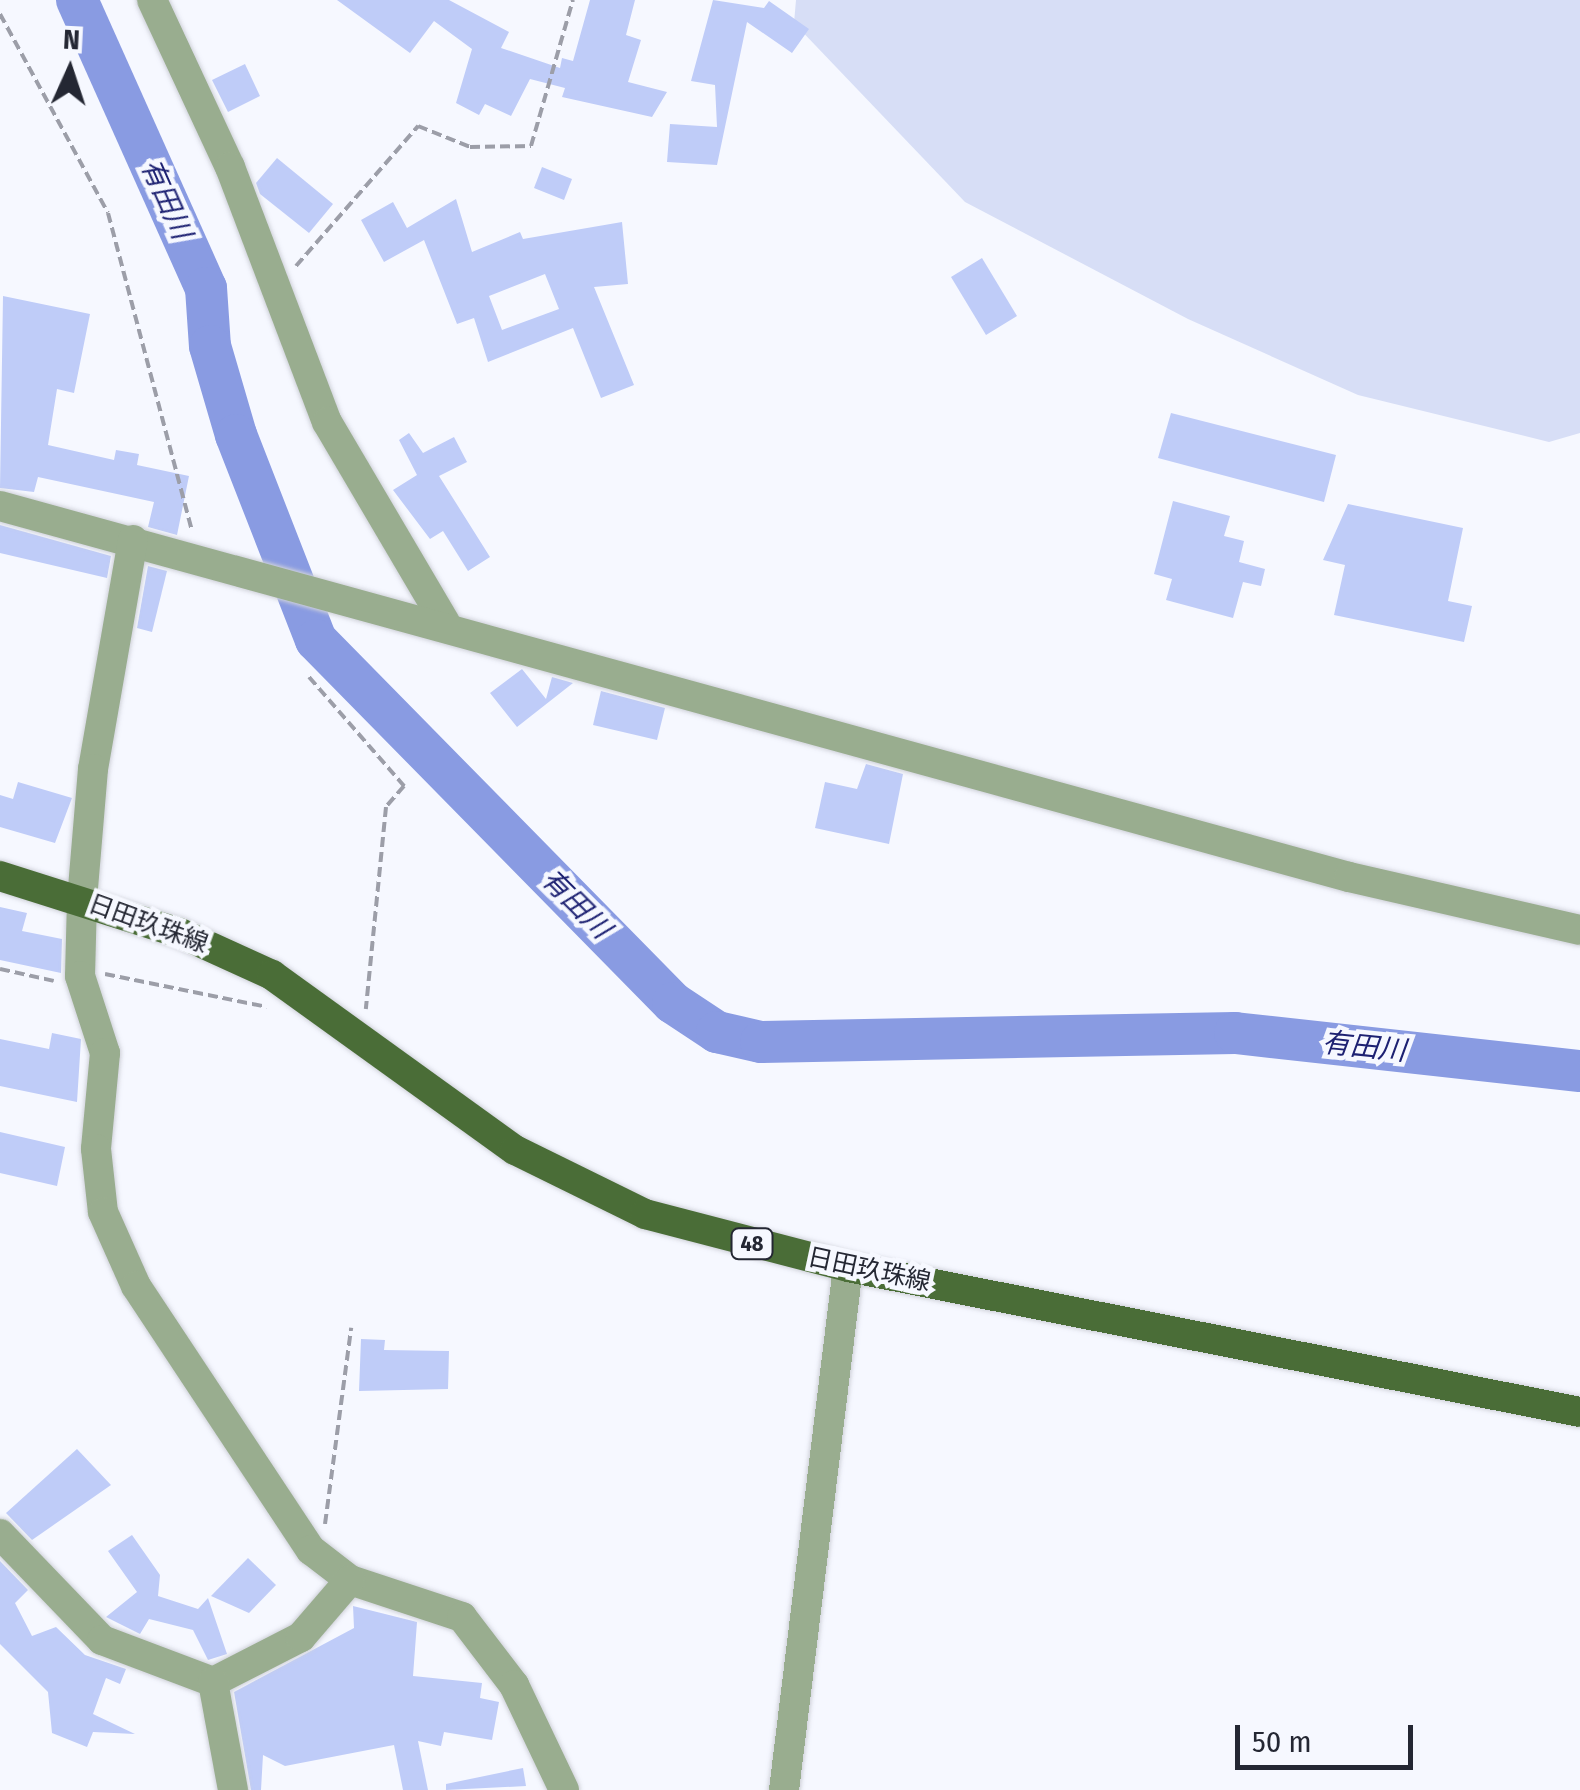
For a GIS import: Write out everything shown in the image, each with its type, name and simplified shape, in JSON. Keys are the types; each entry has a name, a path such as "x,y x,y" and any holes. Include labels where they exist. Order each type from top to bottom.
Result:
{"main road":[{"name":"日田玖珠線","path":"0,876 82,900 272,975 363,1034 514,1150 645,1214 848,1267 1580,1412"}],"street":[{"path":"152,0 277,288 327,422 435,620"},
{"path":"0,506 435,620 1349,878 1580,930"},
{"path":"133,540 93,769 82,900 81,983 102,1023 96,1149 114,1241 320,1558 350,1580 462,1616 514,1685 561,1789"},
{"path":"784,1790 848,1267"},
{"path":"0,1534 102,1640 213,1682 302,1637 350,1580"},
{"path":"213,1682 233,1790"}],"path":[{"path":"277,288 418,126 470,147 531,146 574,0"},
{"path":"0,14 108,214 190,504 199,560"},
{"path":"309,677 404,786 386,807 363,1034"},
{"path":"0,969 81,983 108,973 273,1008"},
{"path":"320,1558 351,1328"}],"shaded area":[{"path":"796,0 1580,0 1580,433 1549,442 1358,395 1188,319 965,202 794,23"}],"building":[{"path":"337,0 449,0 509,32 501,48 560,68 562,58 573,61 590,0 635,0 626,35 641,40 628,82 667,92 652,117 562,97 565,88 530,79 511,116 485,104 479,115 456,103 472,49 434,21 410,53"},
{"path":"713,0 764,8 769,1 809,29 792,53 747,22 717,165 667,162 670,124 717,127 715,85 691,81"},
{"path":"245,64 260,96 228,112 212,80"},
{"path":"277,158 333,204 309,233 260,194 256,183"},
{"path":"542,167 572,179 564,200 534,188"},
{"path":"456,199 472,252 520,232 523,239 622,222 628,284 594,287 634,385 601,398 573,328 488,362 474,318 457,324 424,240 384,262 361,220 393,202 407,228","holes":["545,274 559,309 502,330 489,296"]},
{"path":"982,258 1017,316 986,335 951,277"},
{"path":"3,296 90,314 74,393 57,389 48,445 114,460 116,450 139,454 137,465 189,476 177,535 148,527 154,502 38,477 34,492 0,488"},
{"path":"1171,413 1336,455 1324,502 1158,458"},
{"path":"409,433 423,453 454,437 467,462 439,476 490,557 468,571 443,531 430,539 393,490 417,475 399,440"},
{"path":"1173,501 1230,516 1224,536 1244,541 1239,562 1265,569 1261,586 1243,582 1233,618 1166,600 1172,579 1154,574"},
{"path":"1348,504 1463,528 1448,601 1472,606 1464,642 1334,615 1345,565 1323,560"},
{"path":"0,525 111,556 107,578 0,553"},
{"path":"148,566 167,571 152,632 137,628"},
{"path":"522,669 546,699 552,677 573,683 517,727 490,693"},
{"path":"601,691 665,708 657,740 593,725"},
{"path":"866,764 903,774 889,844 815,828 825,782 857,789"},
{"path":"18,782 72,798 55,843 0,827 0,795 13,799"},
{"path":"0,907 27,913 22,931 62,939 61,973 0,960"},
{"path":"52,1033 81,1039 77,1102 0,1086 0,1039 49,1049"},
{"path":"0,1132 65,1147 57,1186 0,1173"},
{"path":"361,1339 385,1340 384,1350 449,1351 448,1389 359,1391"},
{"path":"77,1449 111,1485 32,1540 6,1513"},
{"path":"132,1535 160,1575 158,1596 198,1609 208,1598 227,1654 208,1660 193,1630 149,1619 140,1634 106,1617 137,1592 108,1551"},
{"path":"248,1558 276,1585 249,1613 211,1596"},
{"path":"0,1561 28,1590 15,1603 32,1636 56,1627 85,1655 126,1669 120,1684 106,1678 93,1714 135,1734 93,1732 87,1747 52,1733 48,1692 0,1644"},
{"path":"353,1606 417,1622 413,1676 482,1683 480,1698 499,1702 492,1740 444,1732 441,1746 418,1741 428,1790 403,1790 394,1745 285,1766 263,1755 261,1790 251,1790 234,1692 354,1628"},
{"path":"523,1768 526,1786 446,1790 446,1784"}],"waterway":[{"name":"有田川","path":"77,0 206,288 210,346 236,435 316,640 673,1003 717,1032 761,1042 1235,1033 1580,1071"}]}
